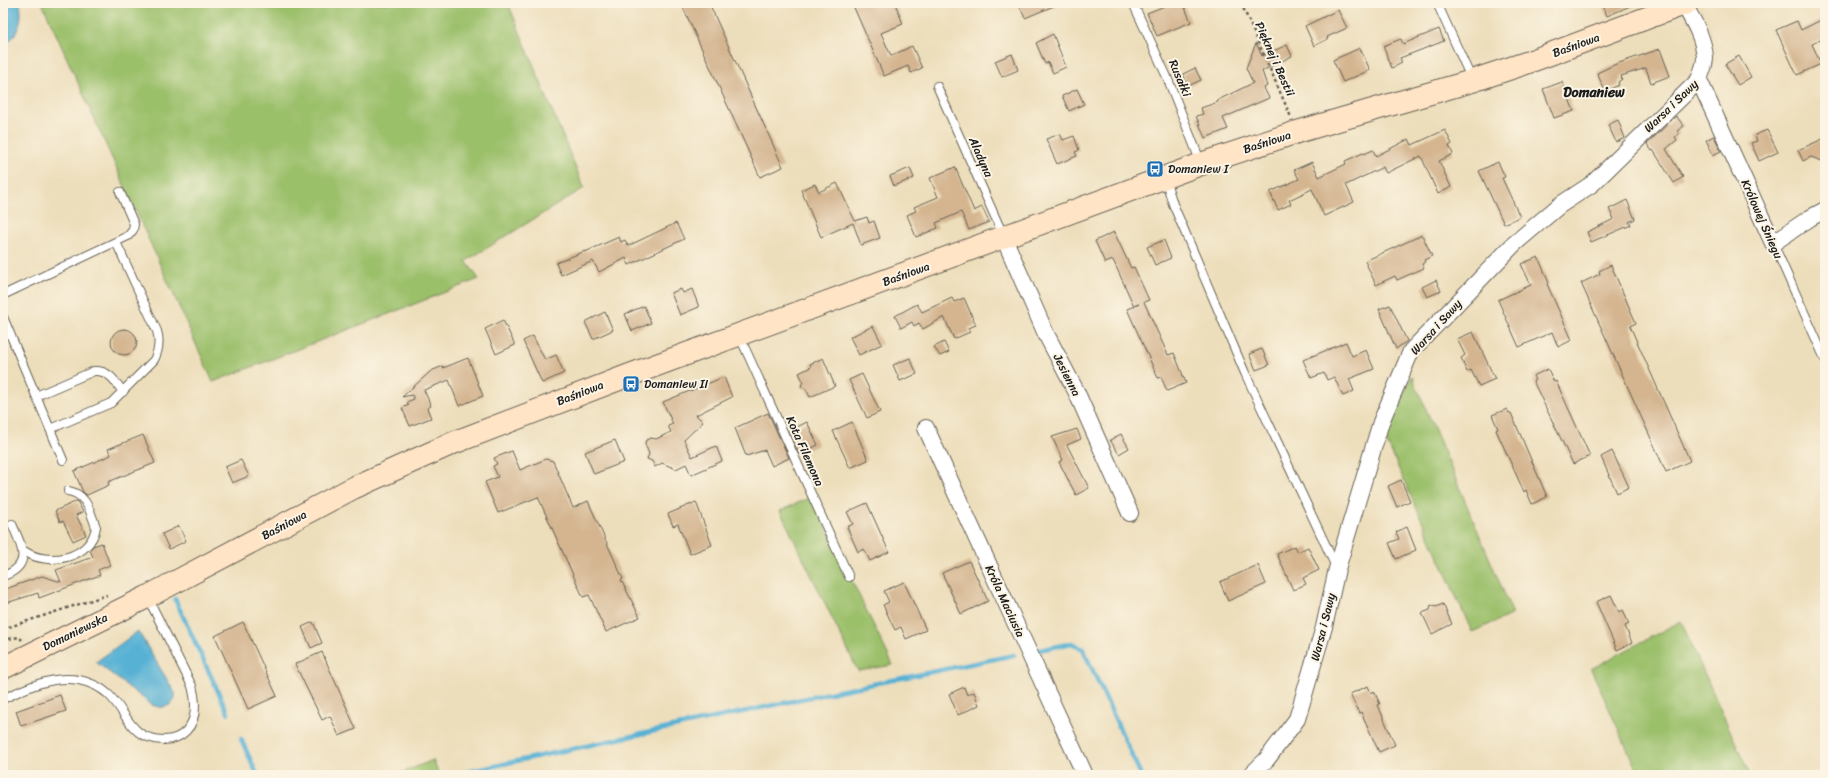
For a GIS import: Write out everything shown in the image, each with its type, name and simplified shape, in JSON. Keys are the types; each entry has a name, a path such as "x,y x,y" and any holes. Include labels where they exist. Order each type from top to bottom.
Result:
{"main road":[{"name":"Baśniowa","path":"148,597 353,488 453,443 739,335 1201,164 1297,132 1472,81 1566,49 1684,3"},
{"name":"Domaniewska","path":"3,668 148,597"}],"street":[{"name":"Warsa i Sawy","path":"1252,775 1267,759 1297,719 1324,626 1337,569 1381,422 1411,351 1514,244 1560,205 1592,184 1699,80 1705,60 1702,43 1695,24 1684,3"},
{"name":"Królowej Śniegu","path":"1699,80 1772,243"},
{"path":"1772,243 1825,210"},
{"name":"Jesienna","path":"1004,238 1046,334 1076,391 1130,513"},
{"name":"Króla Maciusia","path":"926,428 1085,775"}],"lane":[{"name":"Rusałki","path":"1134,3 1167,77 1201,164"},
{"path":"1437,3 1472,81"},
{"name":"Aladyna","path":"937,86 1004,238"},
{"path":"1164,178 1173,204 1245,373 1337,569"},
{"path":"3,295 128,236 133,230 134,224 120,192"},
{"path":"50,430 112,403 154,360 157,353 159,337 116,242"},
{"name":"Królowej Śniegu","path":"1772,243 1825,359"},
{"path":"3,317 63,460"},
{"name":"Kota Filemona","path":"739,335 849,577"},
{"path":"36,396 94,371 100,370 110,375 123,392"},
{"path":"12,524 24,551 31,556 53,560 81,551 90,543 96,527 86,502 74,492 68,491"},
{"path":"3,576 15,569 23,557 24,551"},
{"path":"3,699 48,680 78,679 93,684 108,693 133,728 140,735 153,740 168,740 181,736 190,727 195,714 196,701 192,686 148,597"}],"path":[{"name":"Pięknej i Bestii","path":"1240,3 1293,122"},
{"path":"3,629 109,595"}],"green space":[{"path":"42,3 508,3 584,188 466,261 479,279 213,382"},
{"path":"1412,376 1513,614 1472,632 1384,436"},
{"path":"811,497 893,665 858,671 780,511"},
{"path":"1681,621 1750,775 1639,775 1591,669"},
{"path":"433,760 439,775 396,775"}],"water":[{"path":"3,3 20,3 21,16 19,27 13,37 3,46"},
{"path":"138,631 175,693 175,699 173,702 165,707 152,705 96,662"}],"building":[{"path":"681,3 709,3 783,167 760,177"},
{"path":"852,3 895,3 903,24 881,33 891,56 912,46 922,68 911,73 908,66 884,76"},
{"path":"1018,3 1061,3 1025,18"},
{"path":"1172,3 1183,3 1191,22 1157,36 1147,13"},
{"path":"1601,3 1637,3 1607,16"},
{"path":"1338,10 1347,28 1327,37 1328,39 1314,46 1305,26"},
{"path":"1825,18 1825,38 1812,44 1821,64 1797,75 1776,30 1797,21 1801,30"},
{"path":"1439,29 1444,41 1400,58 1402,63 1392,68 1383,46 1401,39 1403,44"},
{"path":"1053,34 1066,67 1053,73 1048,62 1045,64 1036,43"},
{"path":"1256,43 1262,56 1287,45 1292,56 1262,71 1267,86 1264,88 1269,98 1223,118 1228,129 1205,138 1196,116 1203,114 1201,108 1218,102 1218,100 1253,83 1246,68"},
{"path":"1360,48 1370,70 1343,82 1333,60"},
{"path":"1660,49 1670,76 1651,83 1646,68 1621,76 1622,79 1618,82 1619,85 1605,91 1597,73 1616,64"},
{"path":"1012,54 1018,70 1002,77 995,61"},
{"path":"1739,56 1751,77 1738,85 1725,64"},
{"path":"1195,68 1201,80 1188,86 1183,74"},
{"path":"1562,82 1574,111 1554,118 1543,89"},
{"path":"1077,89 1084,104 1069,111 1062,96"},
{"path":"1676,116 1684,126 1677,131 1680,133 1675,137 1677,140 1666,149 1683,177 1674,183 1653,150 1652,151 1647,144"},
{"path":"1618,120 1625,138 1616,142 1608,125"},
{"path":"1445,130 1452,144 1449,146 1453,154 1439,161 1451,187 1438,194 1421,156 1386,173 1383,167 1346,185 1354,202 1324,216 1312,189 1289,200 1291,204 1278,210 1270,192 1299,179 1294,170 1312,162 1319,177 1346,164 1345,161 1363,153 1364,154 1373,150 1376,156 1409,139 1412,145"},
{"path":"1767,130 1778,152 1759,161 1751,143 1757,141 1755,135"},
{"path":"1060,134 1063,140 1074,136 1079,150 1075,152 1077,156 1057,164 1046,139"},
{"path":"1714,136 1721,151 1713,155 1706,140"},
{"path":"1825,138 1825,162 1811,157 1803,161 1798,150"},
{"path":"1498,162 1505,177 1502,178 1520,217 1504,224 1479,171"},
{"path":"955,167 974,211 982,207 989,222 969,230 961,212 936,223 938,228 916,237 907,215 916,211 914,207 938,197 930,178"},
{"path":"910,168 914,178 894,186 890,176"},
{"path":"837,183 855,221 867,217 869,223 874,221 880,238 861,245 853,223 821,237 801,190 815,184 819,192"},
{"path":"1627,200 1635,219 1629,222 1631,225 1591,242 1587,232 1614,219 1609,209"},
{"path":"676,223 684,239 629,265 626,258 599,272 593,261 561,275 557,266 556,263 619,237 621,242 625,240 628,246"},
{"path":"1114,232 1131,268 1134,267 1149,300 1144,302 1168,355 1174,353 1186,383 1167,391 1161,377 1158,378 1127,309 1139,304 1134,306 1113,260 1105,263 1095,241"},
{"path":"1422,235 1432,256 1424,260 1425,262 1422,264 1424,268 1397,280 1395,276 1376,285 1365,261"},
{"path":"1164,240 1171,258 1155,265 1147,247"},
{"path":"1538,257 1549,283 1547,284 1572,340 1558,347 1552,332 1519,347 1498,300 1531,285 1521,264"},
{"path":"1611,265 1636,323 1630,326 1690,461 1666,472 1581,283 1600,274 1599,271"},
{"path":"1436,280 1441,291 1427,297 1422,287"},
{"path":"681,289 683,293 692,289 699,307 680,315 671,293"},
{"path":"952,298 954,302 964,298 976,325 968,328 970,332 954,339 944,317 923,329 919,323 914,326 912,322 901,328 895,316 917,304 922,312"},
{"path":"1390,305 1407,341 1396,349 1379,309"},
{"path":"644,306 651,323 632,331 625,314"},
{"path":"605,312 613,330 593,339 585,322"},
{"path":"503,320 515,345 496,354 485,329"},
{"path":"873,326 882,344 859,355 850,337"},
{"path":"124,329 133,333 137,342 133,351 124,355 115,351 111,342 115,333"},
{"path":"1473,332 1495,379 1479,386 1471,370 1467,372 1461,358 1465,355 1457,339"},
{"path":"533,336 545,360 556,355 564,373 542,383 523,341"},
{"path":"944,342 949,352 940,356 934,347"},
{"path":"1346,342 1352,356 1366,350 1374,369 1349,379 1354,391 1343,396 1334,377 1327,380 1324,373 1311,378 1303,360"},
{"path":"1262,349 1269,365 1256,370 1249,354"},
{"path":"468,358 483,396 459,406 449,380 424,390 431,406 427,408 431,418 410,426 402,408 409,405 407,402 414,399 412,395 402,397 431,371"},
{"path":"823,358 835,386 810,397 806,389 801,387 803,381 799,373 811,367 810,364"},
{"path":"910,358 917,374 900,381 893,365"},
{"path":"1548,369 1554,382 1556,381 1590,456 1573,464 1533,381 1535,380 1533,376"},
{"path":"862,374 880,412 867,418 849,380"},
{"path":"724,377 732,397 696,415 703,422 684,440 692,457 716,446 722,461 691,475 686,464 676,469 662,463 655,467 652,461 647,459 649,454 645,444 646,440 651,438 656,439 671,432 668,426 673,424 663,402"},
{"path":"1507,409 1509,413 1511,413 1547,497 1532,504 1526,490 1524,492 1496,430 1498,429 1492,415"},
{"path":"768,413 789,458 772,466 765,450 746,456 735,428"},
{"path":"807,422 818,445 799,454 789,431"},
{"path":"852,422 868,460 850,468 833,431"},
{"path":"1077,429 1081,439 1067,445 1089,488 1076,495 1059,462 1063,460 1052,437"},
{"path":"1121,434 1129,448 1119,454 1110,440"},
{"path":"143,435 155,463 108,482 109,485 87,495 83,492 74,471 111,455 108,449"},
{"path":"615,440 624,462 594,474 585,452"},
{"path":"512,451 520,470 546,459 553,461 573,508 588,501 623,579 621,580 640,617 606,632 589,595 583,597 538,497 498,513 485,482 498,477 493,466 497,464 494,458"},
{"path":"1612,451 1629,487 1617,493 1601,457"},
{"path":"241,460 249,476 232,483 225,467"},
{"path":"1401,480 1410,501 1397,507 1388,486"},
{"path":"77,501 83,512 76,515 86,535 73,541 63,521 60,522 55,511"},
{"path":"696,502 712,545 690,554 678,524 673,526 668,514"},
{"path":"867,503 889,552 870,561 864,549 858,552 847,527 853,524 847,512"},
{"path":"179,526 186,541 169,549 162,534"},
{"path":"1407,527 1416,550 1396,559 1389,543 1399,539 1396,532"},
{"path":"102,543 110,565 98,570 100,575 39,598 38,593 3,604 3,590 42,576 61,582 56,570 93,557 90,550 93,546"},
{"path":"1295,546 1298,552 1308,547 1319,570 1303,578 1306,584 1293,590 1277,554"},
{"path":"969,561 988,601 961,614 942,573"},
{"path":"1258,565 1266,584 1228,601 1220,582"},
{"path":"904,582 926,630 906,639 901,627 895,630 883,605 889,602 884,591"},
{"path":"1611,595 1619,612 1623,610 1629,624 1625,626 1632,643 1617,650 1596,602"},
{"path":"1443,604 1452,624 1432,634 1422,613 1430,610 1431,605 1436,607"},
{"path":"243,622 277,696 248,709 215,636"},
{"path":"313,622 322,643 311,648 302,627"},
{"path":"322,652 356,729 339,736 330,716 322,720 295,664"},
{"path":"1368,686 1371,693 1374,691 1380,704 1378,705 1395,745 1379,752 1361,712 1359,713 1350,694"},
{"path":"964,687 967,695 974,692 979,705 958,715 949,694"},
{"path":"60,695 66,711 21,726 16,711"}],"waterway":[{"path":"175,599 228,713"},
{"path":"1035,651 1072,643 1083,649 1141,775"},
{"path":"453,775 839,691 1014,655"},
{"path":"241,739 256,772"}],"place":[{"name":"Domaniew I","path":"1155,169"},
{"name":"Domaniew II","path":"631,384"}],"district":[{"name":"Domaniew","path":"1594,92"}]}
